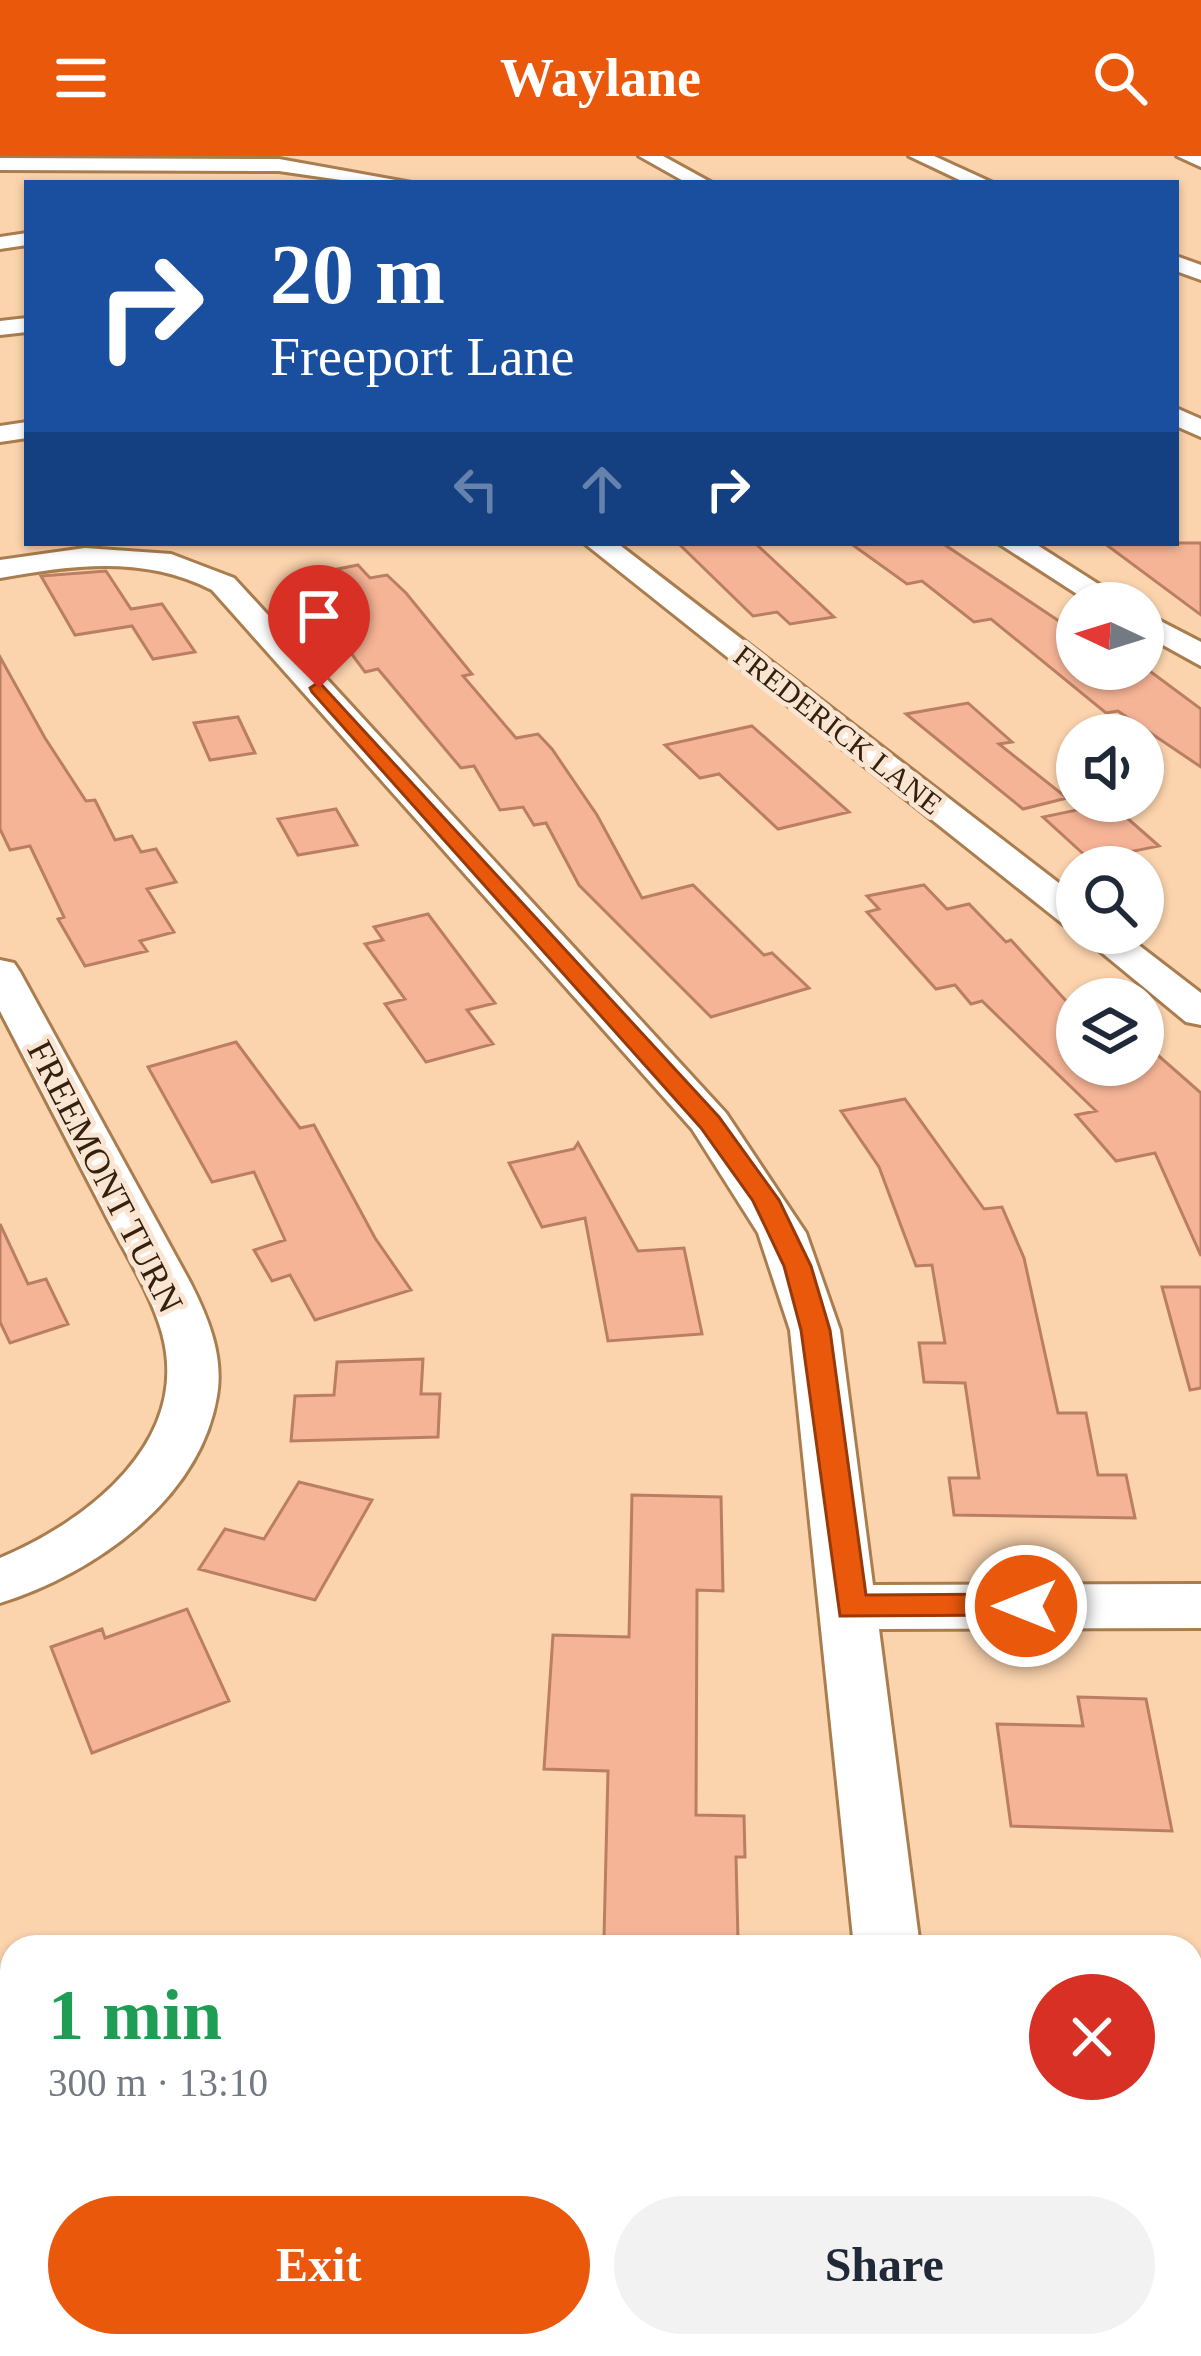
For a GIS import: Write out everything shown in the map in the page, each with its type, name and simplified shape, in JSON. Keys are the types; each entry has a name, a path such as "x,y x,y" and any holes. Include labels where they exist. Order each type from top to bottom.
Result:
{"street":[{"path":"648,156 696,180"},
{"path":"918,156 976,180"},
{"path":"1186,156 1201,161"},
{"path":"0,164 257,164 388,180"},
{"path":"336,180 355,173"},
{"name":"FREDERICK LANE","path":"603,546 1056,900"},
{"path":"1018,546 1078,582"},
{"path":"6,568 140,559 198,571 223,584 710,1123 765,1200 808,1298 851,1607 886,1935"},
{"path":"1164,634 1201,656"},
{"path":"1125,954 1201,1013"},
{"name":"FREEMONT TURN","path":"0,1582 79,1543 134,1496 183,1425 194,1375 178,1310 3,982"},
{"path":"851,1607 1201,1606"}],"building":[{"path":"1201,543 1201,615 1164,588 1164,582 1157,582 1108,546 1179,546"},
{"path":"681,546 758,546 834,617 790,624 777,612 753,616"},
{"path":"854,546 946,546 1056,619 1056,672 991,619 974,622 922,581 907,584"},
{"path":"358,565 370,578 387,575 406,593 472,674 463,676 516,738 538,734 552,749 597,815 642,898 693,885 764,955 772,953 809,988 711,1017 579,885 546,823 534,825 523,807 500,810 474,766 461,768 378,669 365,672 334,630 329,631 302,593 316,590 303,576"},
{"path":"106,571 131,609 162,604 195,652 153,659 132,626 75,635 41,576"},
{"path":"0,657 45,738 86,801 95,800 115,840 132,836 141,852 156,849 176,882 147,889 174,932 140,941 147,951 85,966 58,919 64,917 30,846 10,850 0,829"},
{"path":"1164,682 1201,709 1201,767 1164,742 1164,714 1106,713 1078,690 1164,690"},
{"path":"968,703 1012,742 999,744 1056,789 1056,801 1023,809 906,714"},
{"path":"238,717 255,753 210,760 194,723"},
{"path":"752,726 849,812 778,829 719,774 700,778 665,745"},
{"path":"336,809 357,845 298,855 278,819"},
{"path":"1056,814 1056,822 1132,822 1159,846 1075,846 1043,817"},
{"path":"924,885 947,909 969,904 1006,942 1011,940 1056,990 1056,1072 982,1001 971,1004 955,985 936,989 867,912 879,909 867,896"},
{"path":"428,914 495,1003 467,1010 493,1044 426,1062 385,1004 405,999 365,944 383,940 374,927"},
{"path":"236,1042 300,1128 314,1125 375,1238 411,1290 315,1320 290,1275 272,1281 254,1250 285,1240 254,1172 212,1182 148,1067"},
{"path":"1164,1060 1201,1093 1201,1256 1155,1153 1116,1161 1076,1115 1096,1111 1070,1086 1164,1086"},
{"path":"905,1099 984,1209 1002,1207 1024,1258 1058,1413 1086,1413 1098,1475 1126,1475 1135,1518 954,1515 949,1478 979,1478 965,1383 924,1382 919,1343 945,1343 932,1265 916,1266 879,1167 841,1111"},
{"path":"578,1143 638,1251 684,1248 702,1334 608,1341 585,1218 542,1227 509,1163 574,1149"},
{"path":"0,1224 28,1284 46,1279 68,1324 10,1343 0,1322"},
{"path":"1162,1287 1201,1287 1201,1388 1190,1390"},
{"path":"423,1359 421,1394 440,1394 438,1437 291,1441 295,1396 334,1395 337,1362"},
{"path":"299,1482 372,1500 315,1600 199,1569 225,1529 264,1539"},
{"path":"632,1495 721,1497 723,1591 697,1590 696,1815 744,1816 745,1857 736,1857 738,1935 604,1935 608,1771 544,1769 553,1635 629,1637"},
{"path":"187,1609 229,1701 92,1753 51,1647 102,1629 105,1638"},
{"path":"1078,1697 1146,1699 1172,1831 1011,1826 997,1724 1083,1726"}],"route":[{"path":"319,688 710,1123 765,1200 798,1266 815,1330 851,1607 1026,1606"}]}
